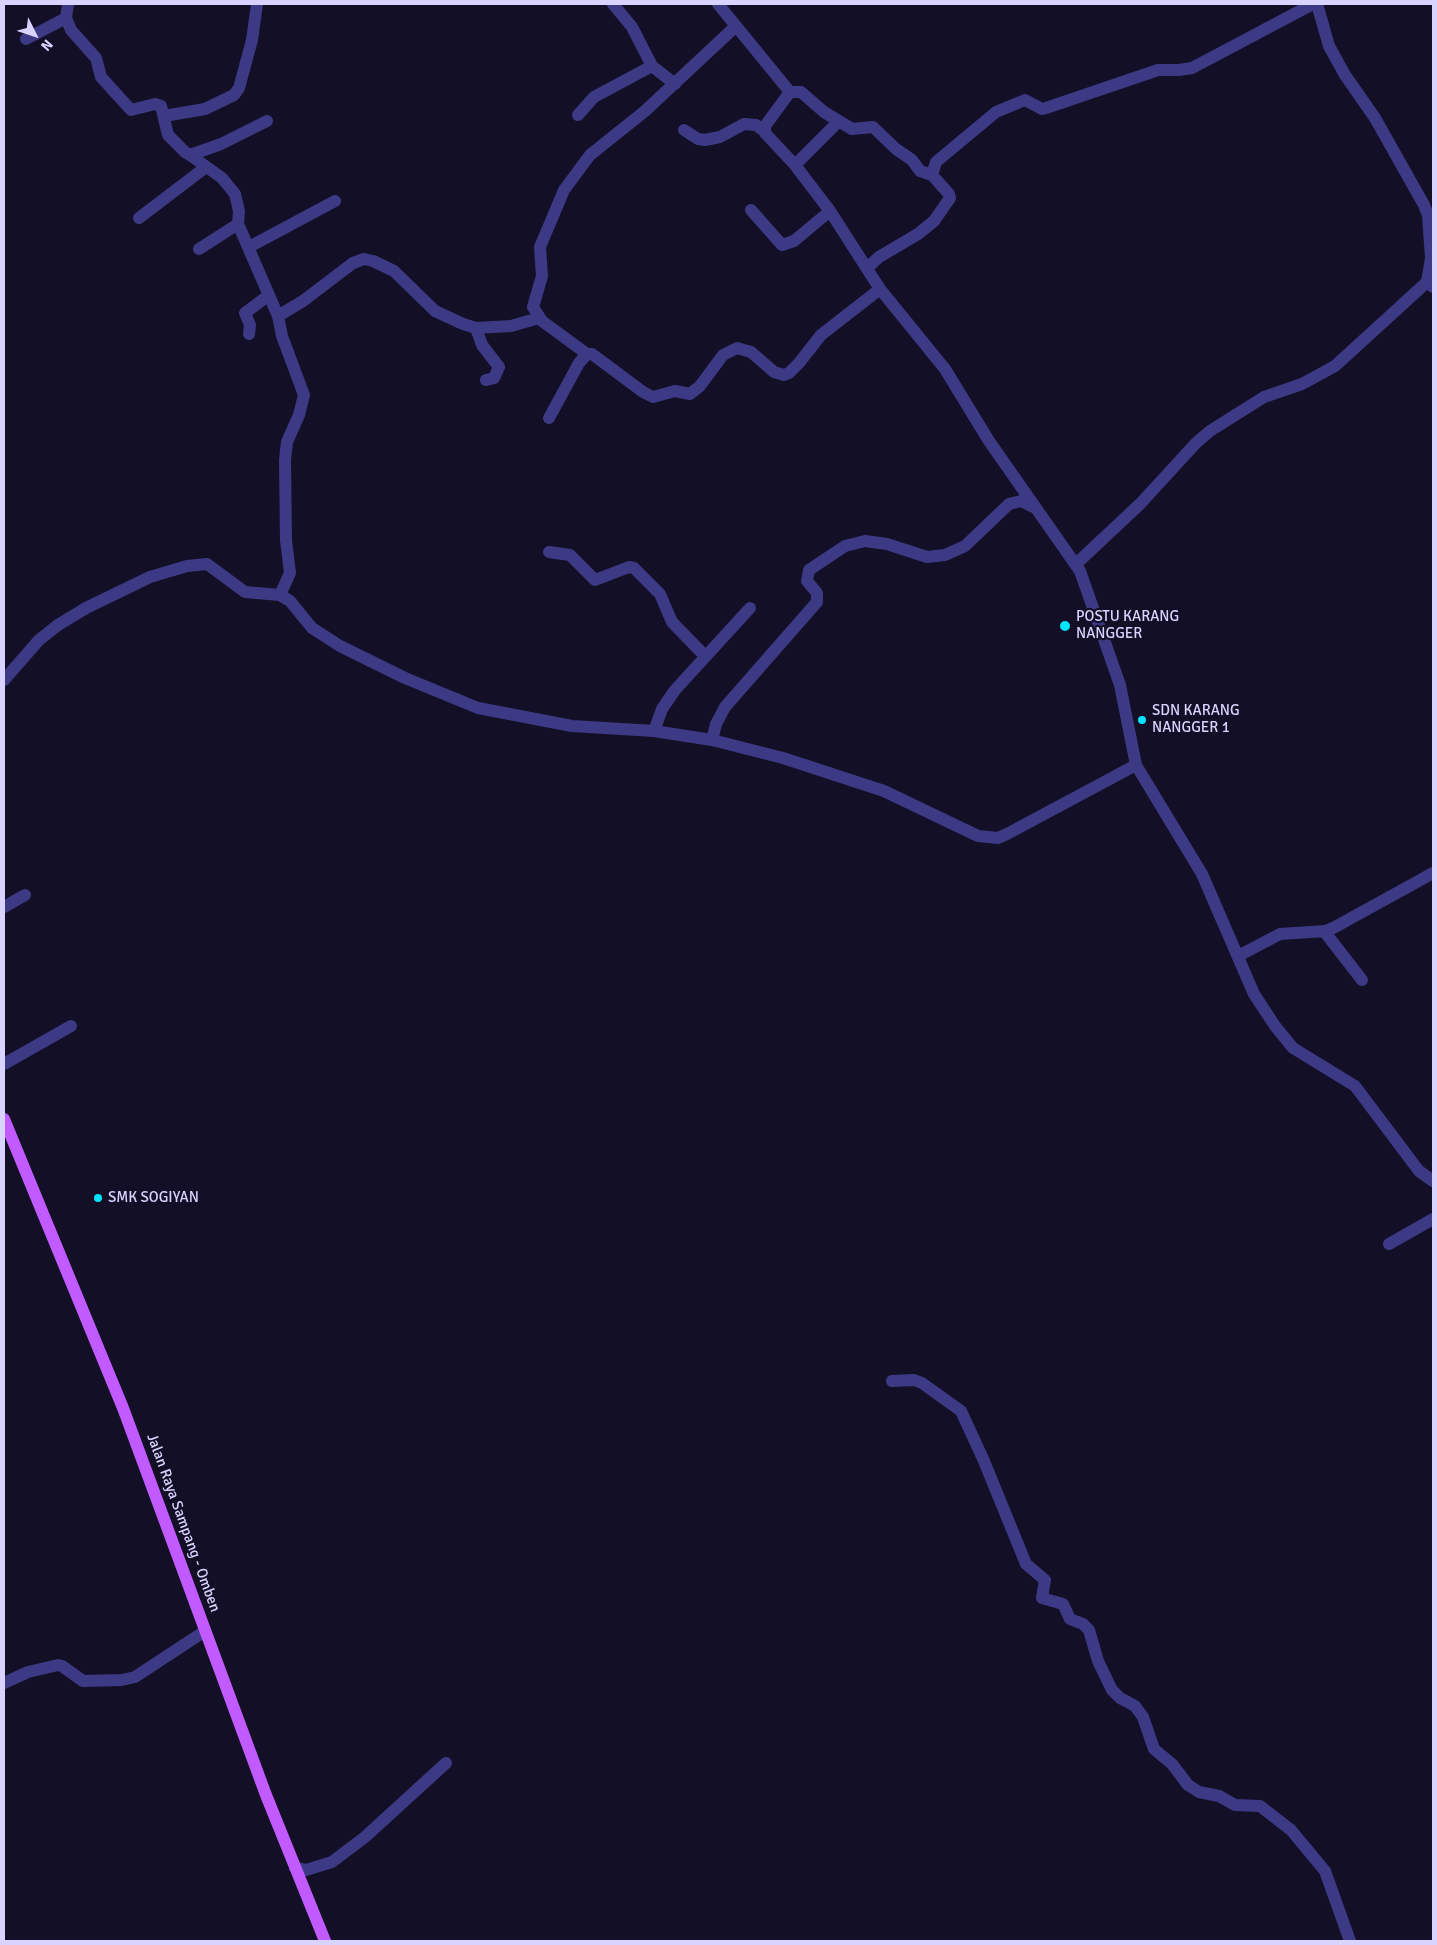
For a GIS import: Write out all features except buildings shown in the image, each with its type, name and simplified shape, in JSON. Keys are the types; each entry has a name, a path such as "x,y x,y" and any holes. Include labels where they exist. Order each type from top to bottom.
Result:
{"main road":[{"name":"Jalan Raya Sampang - Omben","path":"4,1120 116,1390 205,1631 295,1868 325,1941"}],"street":[{"path":"68,4 66,18 71,30 96,58 101,77 123,103 134,110 159,105 163,109 170,139 222,178 235,194 239,211 238,224 278,316 282,336 304,395 299,415 287,442 285,460 286,540 290,573 280,595"},
{"path":"164,116 205,109 229,99 237,91 252,40 257,4"},
{"path":"613,4 632,27 652,66 675,84"},
{"path":"718,4 790,92"},
{"path":"932,175 932,169 940,157 990,116 1008,106 1029,100 1042,109 1158,70 1192,68 1315,4 1329,46 1397,155 1430,214 1430,285 1335,366 1302,384 1264,397 1210,431 1196,443 1140,504 1076,564"},
{"path":"26,39 66,18"},
{"path":"736,27 675,84 590,155 564,190 540,247 542,276 533,307 539,318 587,354 592,354 643,392 653,397 675,391 690,394 700,386 723,355 737,348 751,352 774,372 784,375 794,368 821,335 880,289"},
{"path":"578,115 594,97 652,66"},
{"path":"790,92 801,92 824,112 857,130 873,127 896,149 912,160 920,171 932,175 950,196 943,209 930,225 879,257 867,268"},
{"path":"764,131 765,126 790,92"},
{"path":"190,155 221,144 267,121"},
{"path":"795,165 839,121"},
{"path":"684,130 698,140 720,137 744,124 756,125 764,131 795,165 830,211 880,289 945,369 989,441 1033,507 1076,564 1086,587 1120,685 1136,765 1202,874 1254,994 1284,1037 1299,1052 1355,1086 1419,1171 1433,1181"},
{"path":"139,218 206,167"},
{"path":"249,247 335,202"},
{"path":"751,210 782,246 794,241 830,211"},
{"path":"199,249 238,224"},
{"path":"278,316 303,301 353,263 364,259 394,271 435,311 476,328 510,326 539,318"},
{"path":"249,334 250,325 245,313 269,296"},
{"path":"476,328 482,346 499,367 497,374 486,380"},
{"path":"549,418 579,363 587,354"},
{"path":"712,740 716,724 726,707 817,602 817,593 806,578 809,570 840,549 865,541 887,544 928,557 945,555 965,546 1009,504 1021,501 1033,507"},
{"path":"549,552 570,555 595,580 622,569 634,568 660,594 672,622 705,656"},
{"path":"4,680 39,640 58,625 124,588 176,568 207,564 245,592 280,595 298,608 312,628 334,642 405,678 478,708 572,726 654,731 712,740 783,758 884,791 978,836 998,838 1017,830 1136,765"},
{"path":"654,731 662,709 675,690 750,608"},
{"path":"1238,956 1280,934 1324,931 1335,927 1433,872"},
{"path":"4,907 24,895"},
{"path":"1324,931 1362,980"},
{"path":"4,1064 71,1026"},
{"path":"1389,1244 1433,1219"},
{"path":"892,1381 914,1380 922,1382 961,1411 1026,1564 1045,1580 1042,1598 1063,1604 1070,1620 1083,1624 1089,1630 1098,1661 1112,1690 1117,1696 1138,1710 1154,1749 1172,1764 1188,1786 1199,1792 1219,1796 1235,1805 1260,1806 1291,1830 1325,1871 1350,1941"},
{"path":"4,1683 28,1672 58,1665 83,1681 122,1680 135,1677 205,1631"},
{"path":"295,1868 306,1870 332,1862 365,1836 446,1763"}],"place":[{"name":"POSTU KARANG NANGGER","path":"1065,626"},
{"name":"SDN KARANG NANGGER 1","path":"1142,720"},
{"name":"SMK SOGIYAN","path":"98,1198"}]}
